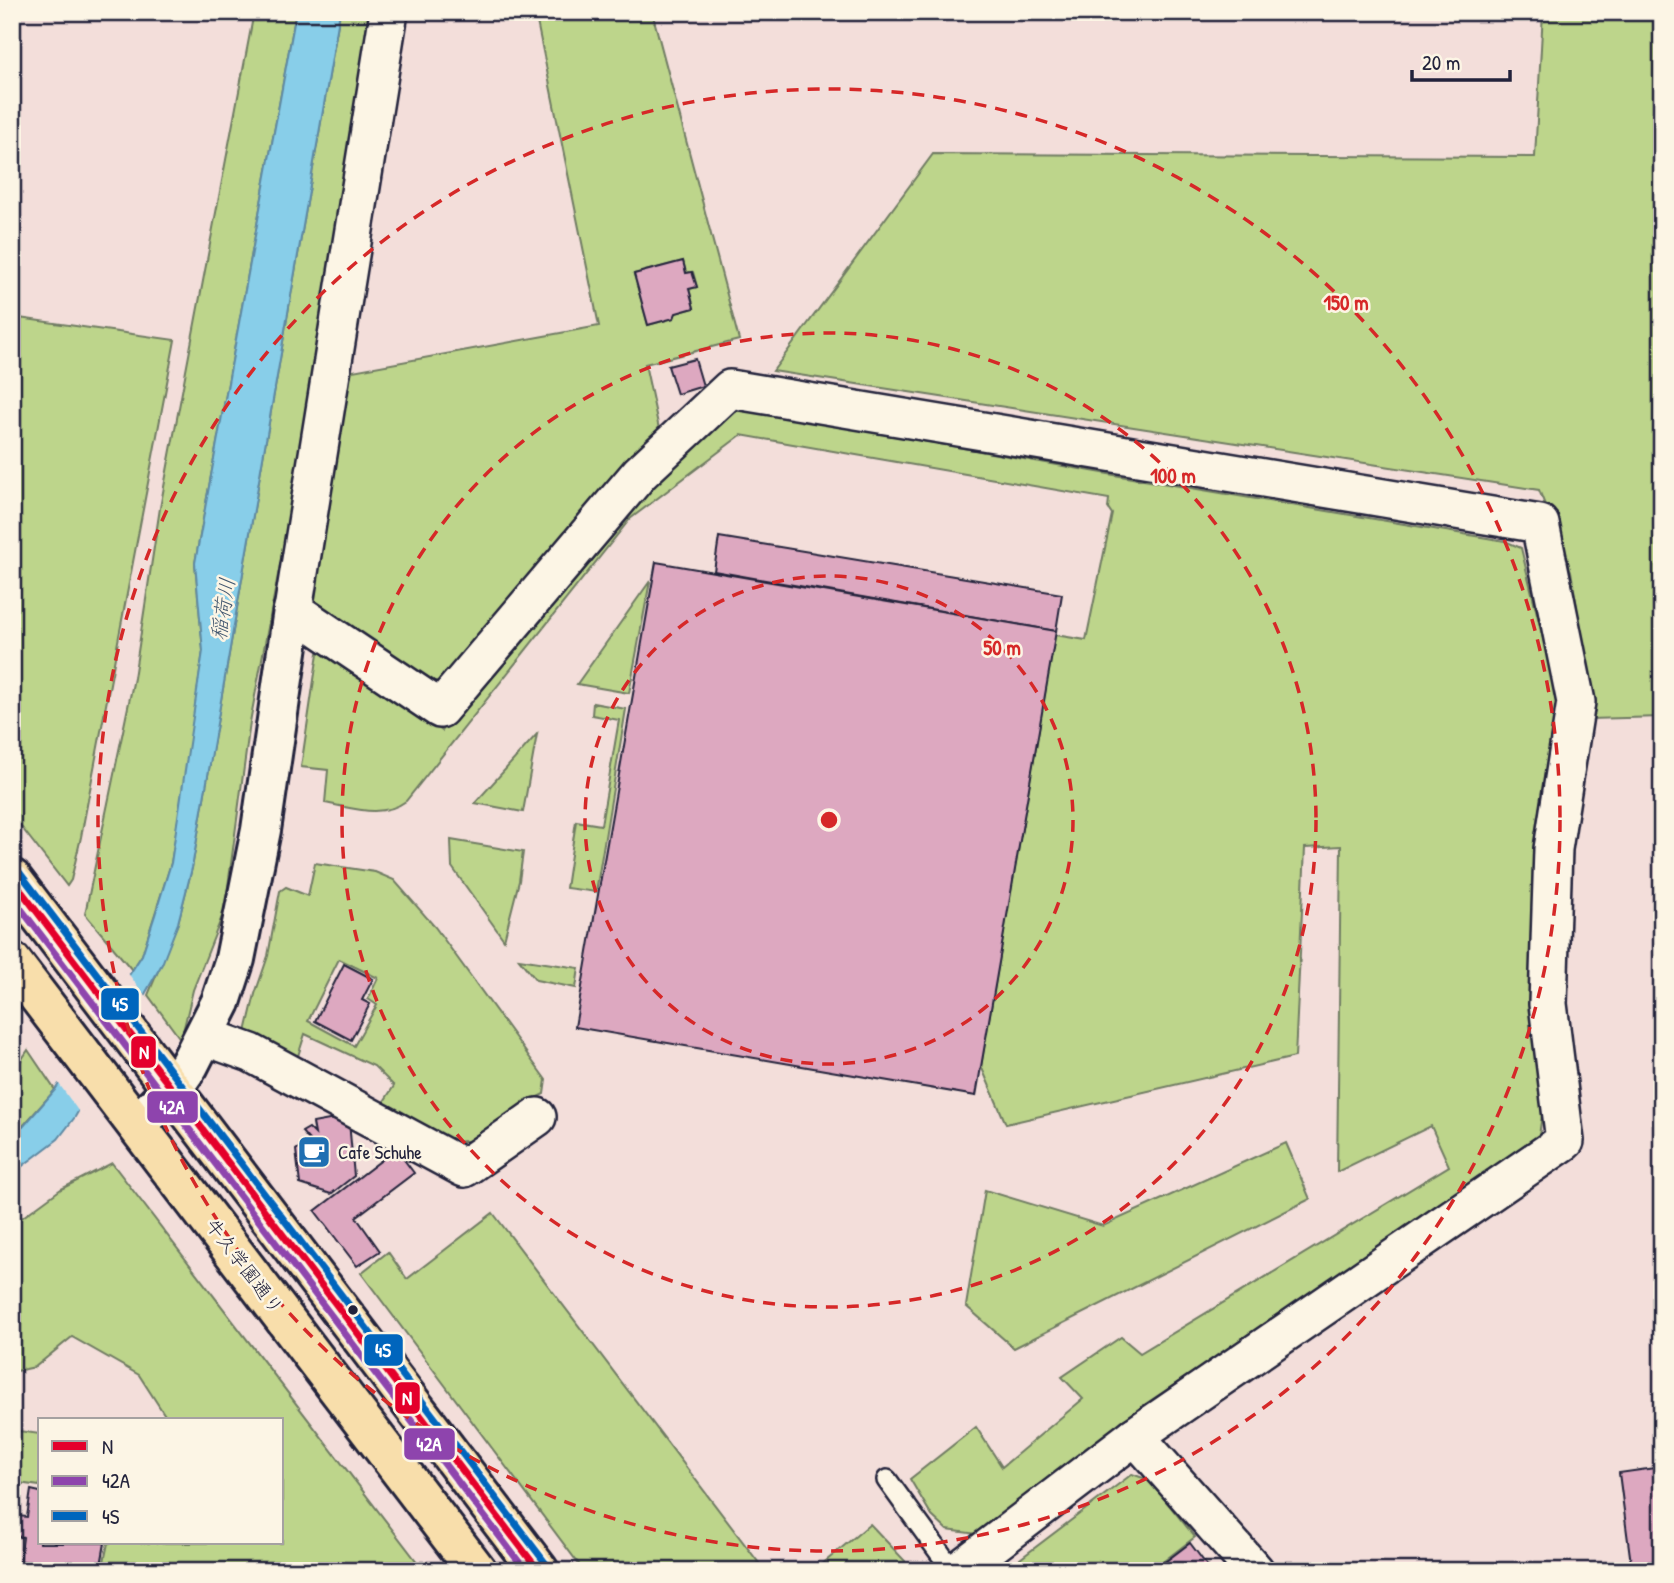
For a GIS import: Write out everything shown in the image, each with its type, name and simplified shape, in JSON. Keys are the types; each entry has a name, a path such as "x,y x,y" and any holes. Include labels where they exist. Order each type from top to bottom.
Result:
{"highway":[{"path":"12,879 539,1571"},
{"name":"牛久学園通り","path":"12,962 477,1571"}],"street":[{"path":"127,1112 172,1088 189,1065 221,1002 235,959 261,830 293,610 389,12"},
{"path":"293,610 440,709 640,473 730,389 1540,524 1576,702 1553,849 1548,1004 1565,1141 1135,1436 958,1571"},
{"path":"204,1036 251,1053 464,1168 537,1117"},
{"path":"1135,1436 1255,1571"}],"lane":[{"path":"887,1480 953,1571"}],"green space":[{"path":"254,12 296,12 195,563 203,651 171,863 142,955 132,970 85,914 134,678 160,508"},
{"path":"340,12 375,12 323,339 250,722 225,909 193,990 181,1040 148,995 178,923 192,868"},
{"path":"535,12 652,12 739,340 645,364 659,429 627,462 447,681 425,681 309,598 347,372 599,326","holes":["683,261 686,273 693,272 697,287 689,289 694,308 676,313 674,318 648,325 634,274"]},
{"path":"1543,12 1662,12 1662,717 1589,719 1592,701 1571,571 1539,490 773,371 933,154 1535,157"},
{"path":"12,317 175,340 81,837 71,880 67,886 12,815"},
{"path":"743,409 1505,541 1521,548 1559,704 1537,822 1533,988 1542,1115 1538,1143 1141,1407 977,1534 947,1530 932,1516 910,1479 976,1427 1002,1467 1083,1399 1062,1377 1121,1337 1140,1353 1449,1166 1431,1126 1337,1172 1341,846 1305,848 1295,1057 1006,1124 981,1066 1055,635 1086,640 1112,514 1108,508 1109,499 741,435 630,519 406,801 387,810 377,811 325,803 328,770 301,767 318,653 329,649 442,731 647,489 728,412"},
{"path":"650,581 629,693 577,684"},
{"path":"593,703 626,709 596,892 566,888 576,821 601,825 619,720 592,715"},
{"path":"537,734 523,812 475,803"},
{"path":"451,840 523,852 519,881 504,940 452,867"},
{"path":"315,863 375,872 394,880 435,927 546,1080 544,1094 533,1099 480,1140 453,1142 383,1103 394,1086 374,1066 305,1034 297,1059 246,1032 268,956 280,891 286,887 308,896","holes":["339,959 378,978 368,999 377,1005 354,1046 308,1021"]},
{"path":"519,959 579,968 576,988 536,980"},
{"path":"28,1050 55,1090 22,1127 12,1128 12,1074"},
{"path":"1286,1143 1310,1199 1014,1348 966,1306 985,1190 1103,1226"},
{"path":"112,1163 424,1571 102,1571 108,1544 284,1544 284,1418 167,1418 139,1375 72,1337 35,1367 12,1372 12,1225 61,1189"},
{"path":"493,1213 765,1571 584,1571 361,1273 388,1252 407,1279"},
{"path":"12,1430 38,1434 38,1486 18,1483 12,1531"},
{"path":"1132,1474 1149,1480 1195,1537 1151,1571 1029,1571 1020,1559"},
{"path":"870,1524 905,1561 904,1571 814,1571"}],"water":[{"name":"稲荷川","path":"296,12 340,12 192,868 178,923 162,964 75,1117 58,1139 12,1174 12,1128 23,1127 55,1090 142,955 171,863 203,651 195,563"}],"pier":[{"path":"127,972 147,998 81,1115 57,1081"}],"building":[{"path":"683,261 686,273 692,272 697,287 689,289 694,308 676,313 674,318 648,325 634,274"},
{"path":"695,359 703,386 677,394 668,366"},
{"path":"719,537 1062,594 1056,631 714,571"},
{"path":"656,562 1056,631 976,1096 575,1027"},
{"path":"344,964 373,979 362,1000 370,1004 351,1040 315,1021"},
{"path":"340,1118 349,1122 354,1176 331,1194 300,1184 296,1150 309,1140 302,1132 309,1128 315,1134 313,1123"},
{"path":"396,1149 414,1173 356,1217 380,1251 357,1266 315,1211"},
{"path":"1662,1467 1662,1571 1632,1571 1619,1473"},
{"path":"31,1490 38,1492 38,1544 105,1544 100,1571 20,1561 23,1537 15,1536 18,1516 27,1517"},
{"path":"1190,1543 1211,1571 1153,1571"}],"transit line":[{"name":"4S","path":"20,873 547,1565"},
{"name":"N","path":"12,879 539,1571"},
{"name":"42A","path":"12,897 526,1571"}],"place":[{"name":"Cafe Schuhe","path":"314,1152"}]}
